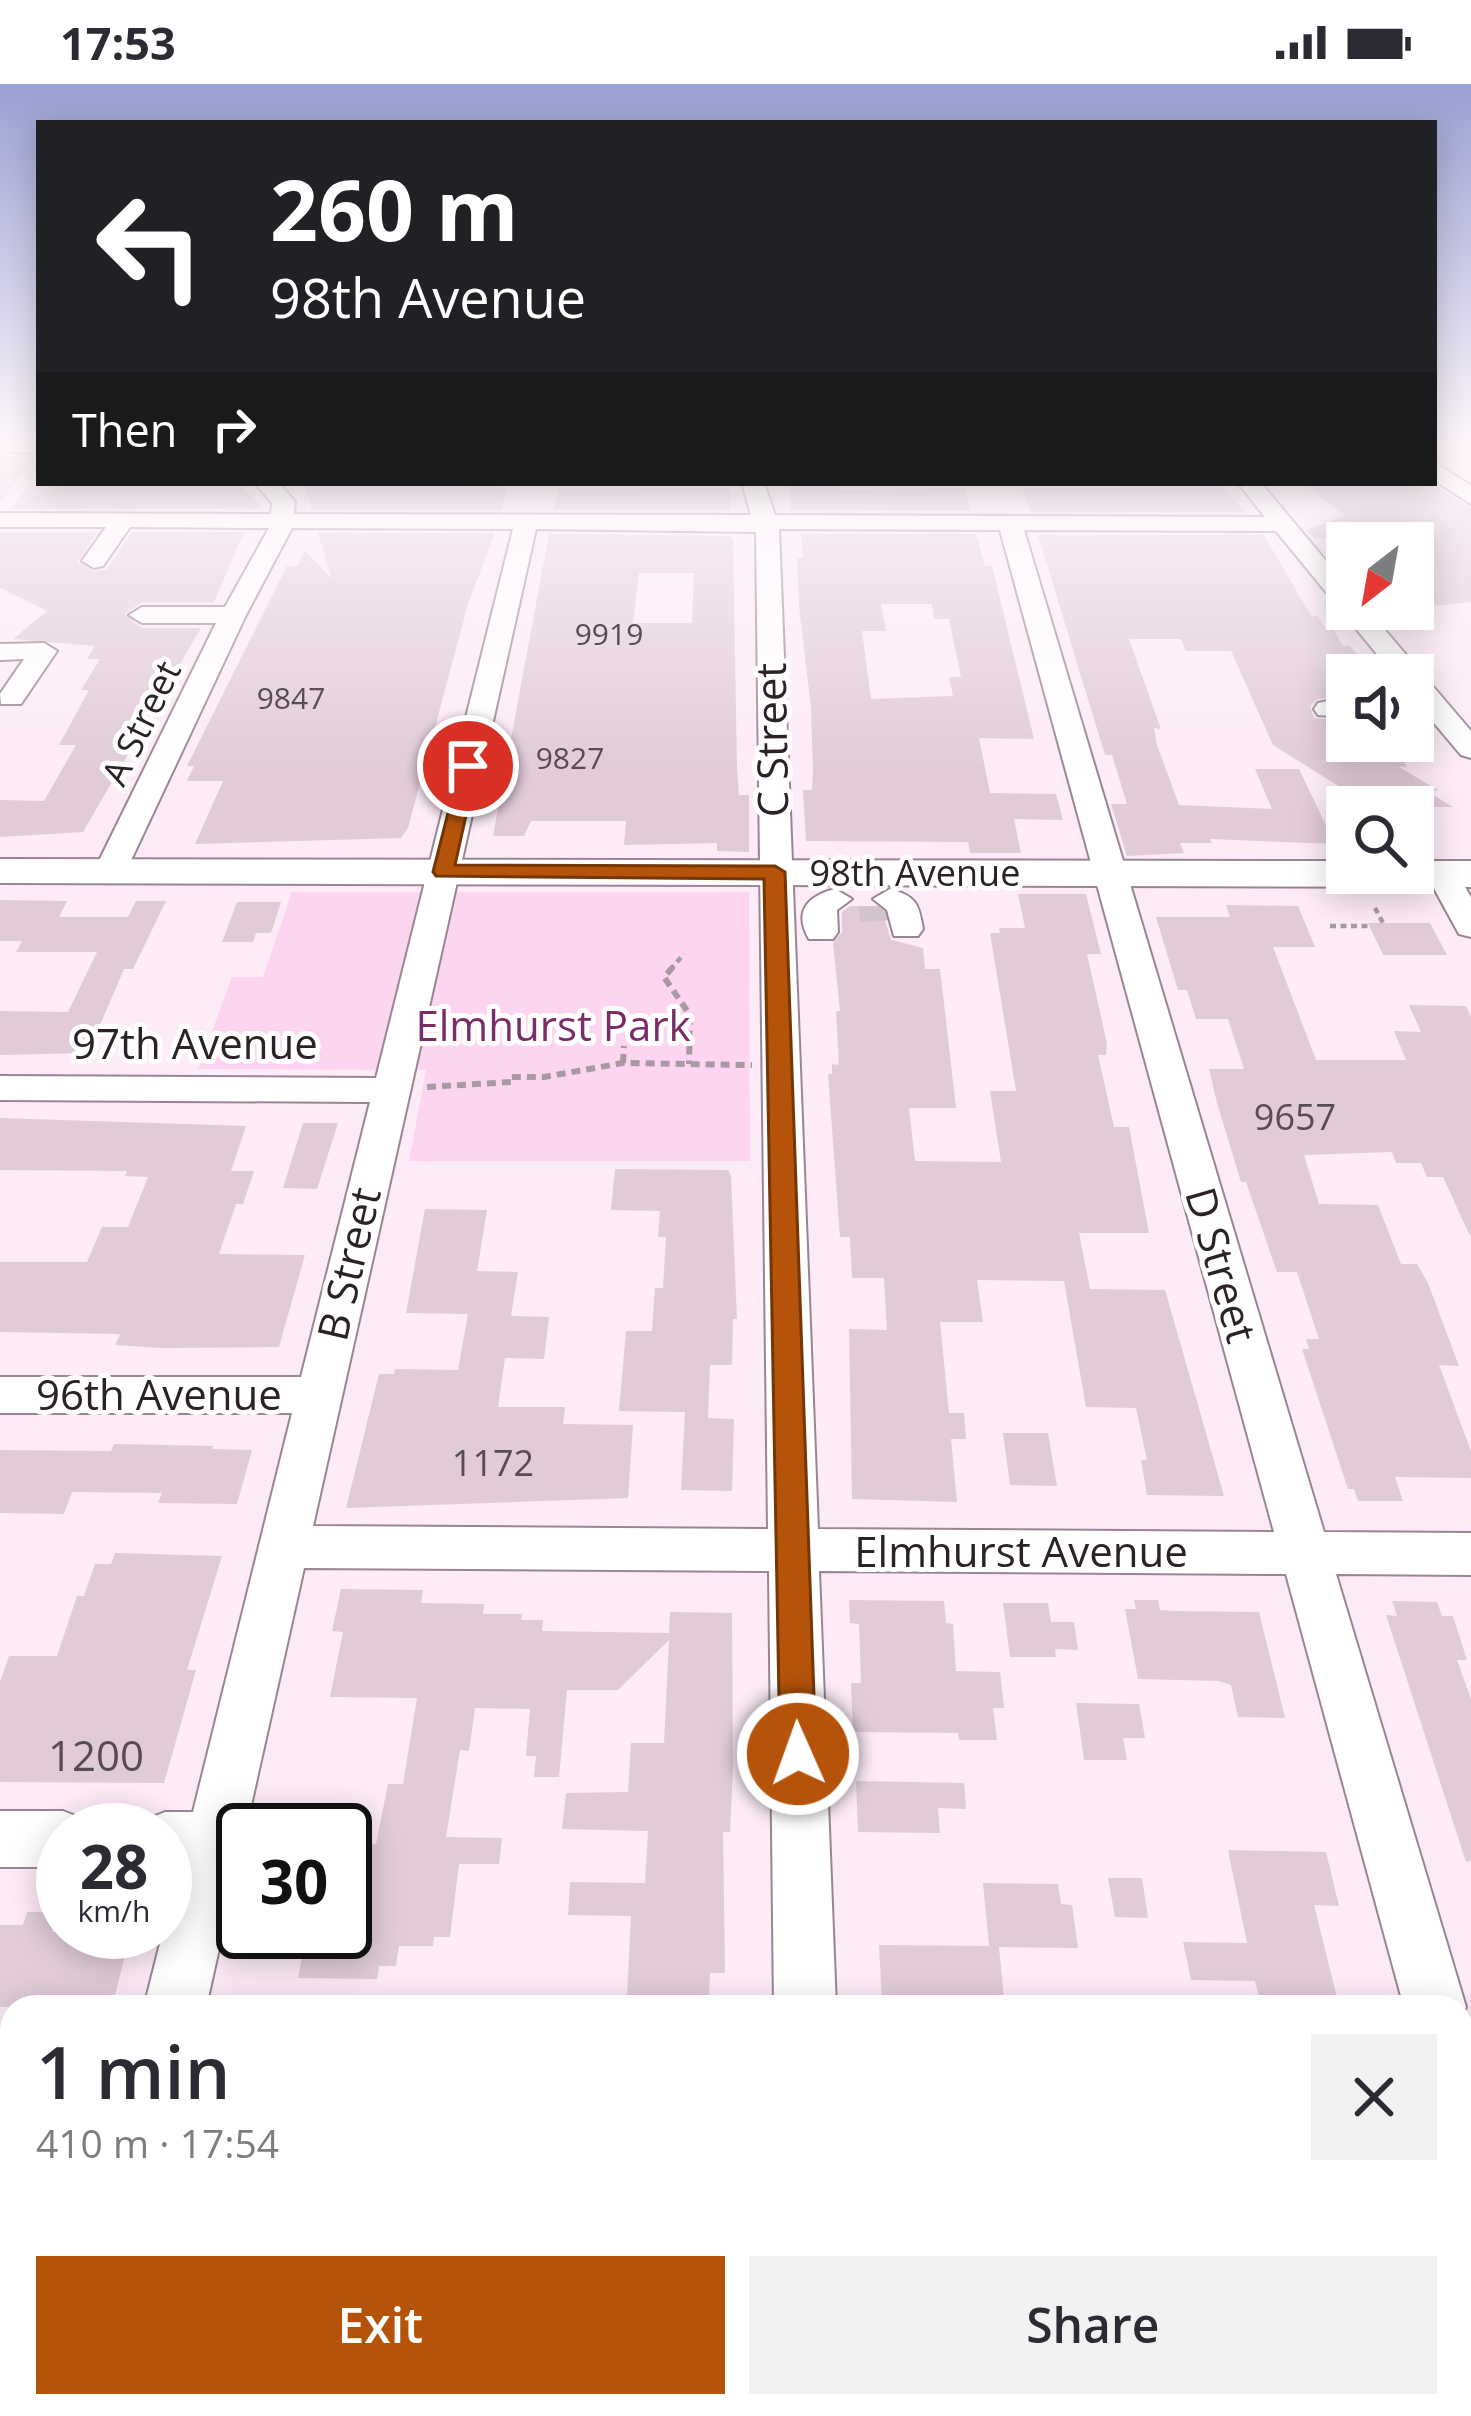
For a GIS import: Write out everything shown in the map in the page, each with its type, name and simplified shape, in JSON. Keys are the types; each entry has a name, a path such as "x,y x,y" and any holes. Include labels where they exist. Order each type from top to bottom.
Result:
{"main road":[{"name":"98th Avenue","path":"0,871 1457,874"}],"street":[{"path":"94,562 100,554"},
{"name":"A Street","path":"110,871 266,554"},
{"name":"B Street","path":"192,1834 284,1547 518,554"},
{"name":"C Street","path":"761,554 775,872 805,1995"},
{"name":"D Street","path":"1019,554 1433,1995"},
{"path":"1306,554 1326,577"},
{"path":"142,615 233,615"},
{"path":"1370,630 1390,654"},
{"path":"0,652 44,651 10,689"},
{"path":"1434,717 1471,748"},
{"path":"1457,874 1471,927"},
{"name":"97th Avenue","path":"0,1088 390,1090"},
{"name":"96th Avenue","path":"0,1395 317,1395"},
{"name":"Elmhurst Avenue","path":"284,1547 1471,1554"},
{"path":"0,1839 36,1839"},
{"name":"B Street","path":"177,1995 180,1959"}],"path":[{"path":"1375,908 1383,923"},
{"path":"1330,926 1369,926"},
{"path":"684,954 664,977 690,1015 689,1064"},
{"path":"623,1063 624,1046"},
{"path":"390,1090 511,1082 511,1077 544,1077 623,1063 779,1065"}],"green space":[{"name":"Elmhurst Park","path":"292,892 749,892 750,1161 409,1161 426,1070 198,1069 232,977 263,977"}],"building":[{"path":"0,554 83,554 78,562 95,572 107,569 117,554 235,554 214,602 142,602 125,614 142,628 201,628 83,832 0,837 0,800 44,801 76,745 59,745 89,690 81,690 100,659 87,659 95,646 13,639 47,611 0,588"},
{"path":"308,554 332,579 324,554 487,554 468,604 408,828 401,838 195,844 223,781 187,781 194,766 187,766 287,566 298,566"},
{"path":"545,554 733,554 737,770 739,795 749,795 749,852 717,851 717,843 624,845 626,821 531,821 524,836 493,836","holes":["639,573 694,573 692,623 633,623"]},
{"path":"803,554 982,554 985,566 992,566 1034,739 979,738 990,793 1056,794 1063,820 1014,819 1021,853 970,853 968,842 806,841 803,790 812,790 811,707 797,558","holes":["881,604 932,604 934,619 949,619 961,677 949,677 953,696 871,699 862,631 886,631"]},
{"path":"1044,554 1275,554 1311,616 1318,616 1326,630 1334,630 1343,646 1357,654 1326,654 1326,698 1310,706 1314,718 1326,719 1326,762 1404,762 1407,767 1399,767 1431,786 1338,786 1273,745 1231,651 1186,651 1181,639 1129,639 1161,729 1154,728 1157,745 1179,805 1272,809 1255,769 1299,769 1326,825 1326,844 1210,839 1212,843 1180,843 1184,853 1127,856 1111,804 1127,804 1112,755 1105,755"},
{"path":"1434,554 1471,554 1471,602 1437,606"},
{"path":"1434,795 1453,807 1434,807"},
{"path":"1018,894 1086,894 1101,954 1087,954 1107,1044 1106,1055 1098,1055 1114,1127 1129,1127 1149,1233 1079,1233 1090,1289 1165,1290 1224,1496 1147,1495 1141,1460 1147,1460 1136,1408 1086,1407 1064,1281 977,1280 983,1322 940,1322 949,1413 964,1413 966,1439 951,1439 957,1502 852,1499 849,1329 887,1330 884,1278 852,1278 850,1237 840,1237 828,1074 832,1074 832,1064 839,1065 836,1011 840,1011 833,943 842,932 842,912 850,906 875,906 883,913 891,940 923,948 925,969 940,969 956,1108 909,1108 915,1161 1001,1162 990,1091 1016,1091 990,933 1000,933 999,928 1025,928"},
{"path":"0,900 67,901 59,917 128,917 136,901 166,901 133,969 124,969 88,1053 0,1055 0,1011 68,1012 97,952 16,952 22,941 0,941"},
{"path":"237,902 281,902 271,933 256,933 253,942 222,942"},
{"path":"1226,905 1298,906 1315,947 1273,947 1316,1060 1406,1060 1394,1031 1421,1032 1409,1005 1466,1006 1471,1017 1471,1238 1443,1177 1427,1177 1421,1163 1396,1163 1392,1152 1304,1155 1319,1204 1378,1205 1401,1264 1417,1264 1428,1283 1459,1366 1439,1365 1471,1451 1471,1478 1395,1477 1403,1501 1358,1501 1354,1489 1348,1489 1302,1349 1309,1349 1306,1339 1319,1339 1297,1272 1277,1272 1246,1182 1241,1182 1217,1103 1209,1069 1244,1069 1228,1019 1196,1019 1187,990 1178,990 1156,917 1230,917"},
{"path":"1368,923 1430,923 1447,955 1383,955"},
{"path":"0,1118 246,1126 231,1171 254,1171 243,1204 236,1204 219,1254 305,1255 279,1347 161,1348 115,1345 120,1334 0,1332 0,1262 87,1262 102,1227 128,1227 148,1177 125,1176 127,1171 0,1170"},
{"path":"303,1123 338,1123 317,1189 283,1188"},
{"path":"615,1169 728,1170 731,1176 737,1319 733,1319 732,1365 710,1365 708,1418 734,1419 732,1491 681,1490 685,1412 619,1411 626,1331 652,1331 655,1288 663,1288 666,1237 658,1237 660,1211 611,1210"},
{"path":"425,1209 487,1210 477,1271 518,1272 511,1316 549,1317 544,1359 505,1358 498,1407 565,1407 563,1424 633,1425 628,1498 346,1508 379,1374 394,1374 395,1369 458,1370 468,1314 406,1313"},
{"path":"1003,1433 1048,1433 1057,1486 1010,1485"},
{"path":"114,1444 252,1450 237,1504 158,1503 162,1493 72,1492 64,1514 0,1513 0,1450 111,1451"},
{"path":"115,1553 222,1556 187,1670 196,1670 164,1783 0,1782 0,1682 9,1656 57,1656 77,1596 84,1596 95,1564 111,1564"},
{"path":"341,1589 423,1590 421,1603 484,1604 483,1614 522,1614 521,1620 543,1620 542,1631 669,1633 670,1612 732,1613 733,1769 730,1832 723,1832 725,1973 710,1973 709,1995 627,1995 631,1916 568,1915 570,1882 645,1883 648,1831 562,1829 566,1793 628,1792 631,1743 664,1743 669,1640 618,1690 567,1690 559,1777 534,1777 536,1756 526,1756 530,1709 475,1708 469,1751 460,1750 446,1837 502,1838 499,1864 459,1864 450,1937 434,1937 433,1946 399,1946 396,1966 379,1966 377,1979 298,1978 302,1959 372,1959 372,1844 376,1844 388,1784 403,1784 417,1698 330,1697 343,1632 332,1631"},
{"path":"849,1600 944,1601 946,1623 953,1624 956,1671 1000,1672 1004,1708 993,1708 997,1740 959,1740 958,1733 853,1732 851,1683 861,1683 859,1624 850,1623"},
{"path":"1134,1600 1158,1600 1160,1610 1259,1612 1285,1718 1238,1717 1231,1685 1219,1681 1138,1679 1125,1609 1136,1609"},
{"path":"1392,1601 1437,1602 1442,1616 1453,1616 1467,1660 1457,1660 1471,1699 1471,1861 1466,1862 1386,1615 1397,1616"},
{"path":"1003,1603 1048,1603 1051,1622 1074,1622 1078,1650 1055,1649 1056,1657 1010,1657"},
{"path":"1076,1703 1139,1704 1145,1738 1123,1738 1127,1760 1084,1760"},
{"path":"856,1781 964,1783 966,1809 938,1808 940,1833 858,1832"},
{"path":"1228,1850 1326,1852 1339,1906 1314,1905 1336,1995 1259,1995 1255,1981 1191,1980 1183,1942 1247,1943"},
{"path":"1108,1878 1142,1878 1148,1918 1115,1917"},
{"path":"983,1883 1058,1884 1061,1904 1072,1905 1078,1948 999,1947 1004,1995 882,1995 879,1945 989,1946"},
{"path":"27,1912 36,1912 36,1959 124,1959 115,1995 0,1995 0,1925 23,1925"}],"tunnel":[{"path":"875,906 876,921"}],"route":[{"path":"468,766 443,872 775,872 798,1754"}]}
